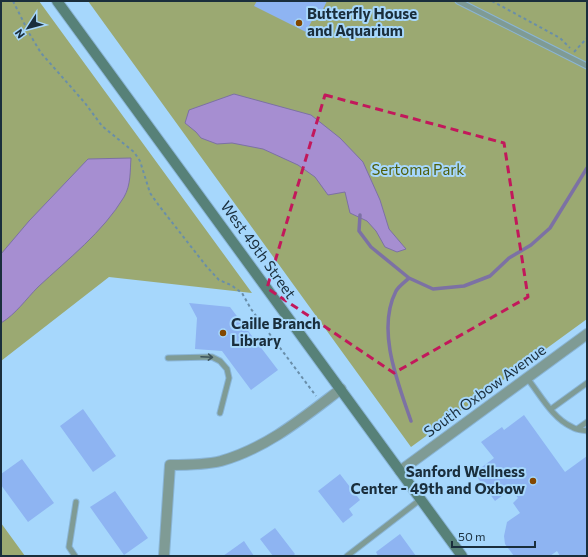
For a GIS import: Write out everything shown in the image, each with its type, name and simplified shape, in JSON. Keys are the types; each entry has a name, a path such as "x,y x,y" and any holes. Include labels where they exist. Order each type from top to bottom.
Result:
{"main road":[{"name":"West 49th Street","path":"57,1 462,556"}],"street":[{"name":"South Oxbow Avenue","path":"400,471 587,334"},
{"path":"164,556 170,464 209,463 221,461 250,451 286,430 341,389"}],"lane":[{"path":"458,1 587,66"},
{"path":"168,358 212,357 220,361 227,369 229,378 220,413"},
{"path":"528,378 562,422 577,429 587,431"},
{"path":"551,409 587,383"},
{"path":"577,429 587,422"},
{"path":"347,556 421,499"},
{"path":"75,556 68,547 76,502"}],"path":[{"path":"13,1 41,53 85,103 102,126 134,152 140,161 150,194 207,267 219,280 231,285 242,293 251,309 322,404"},
{"path":"492,1 560,38 579,54"},
{"path":"569,57 587,38"}],"highlighted area":[{"path":"325,95 504,143 528,297 394,373 267,288"}],"green space":[{"path":"1,1 39,1 252,293 109,277 1,361"},
{"name":"Sertoma Park","path":"88,1 587,1 587,319 411,447"},
{"path":"1,523 25,556 1,556"}],"shaded area":[{"path":"234,94 311,115 340,138 363,162 380,200 389,229 406,249 397,252 385,247 376,231 367,221 350,213 345,192 328,195 315,177 298,165 263,149 232,143 217,144 201,138 185,123 189,110"},
{"path":"131,158 128,188 116,210 84,245 38,287 21,306 1,323 1,254 29,221 88,159"}],"building":[{"name":"Butterfly House and Aquarium","path":"257,1 327,1 321,13 317,11 306,32 254,6"},
{"name":"Caille Branch Library","path":"189,303 230,307 278,370 251,390 222,351 195,349 197,318"},
{"path":"83,409 116,456 93,472 60,426"},
{"name":"Sanford Wellness Center - 49th and Oxbow","path":"524,415 565,472 587,456 587,556 560,556 557,551 550,556 514,556 505,544 504,536 507,522 520,513 513,503 518,498 511,489 495,501 474,473 494,458 481,442 502,427 504,430"},
{"path":"22,459 54,503 28,522 1,485 1,474"},
{"path":"340,474 360,500 349,509 353,515 343,523 318,491"},
{"path":"115,491 148,538 124,555 90,507"},
{"path":"275,528 295,554 293,556 273,556 260,539"},
{"path":"400,534 416,556 378,556 376,552"},
{"path":"244,541 254,556 223,556"}],"waterway":[{"path":"360,215 359,231 371,247 409,278 433,289 464,286 490,276 509,258 531,245 550,228 587,168"},
{"path":"409,278 396,291 390,306 388,322 391,356 400,390 411,421"}],"place":[{"name":"Butterfly House and Aquarium","path":"299,23"},
{"name":"Caille Branch Library","path":"223,333"},
{"name":"Sanford Wellness Center - 49th and Oxbow","path":"533,481"}]}
